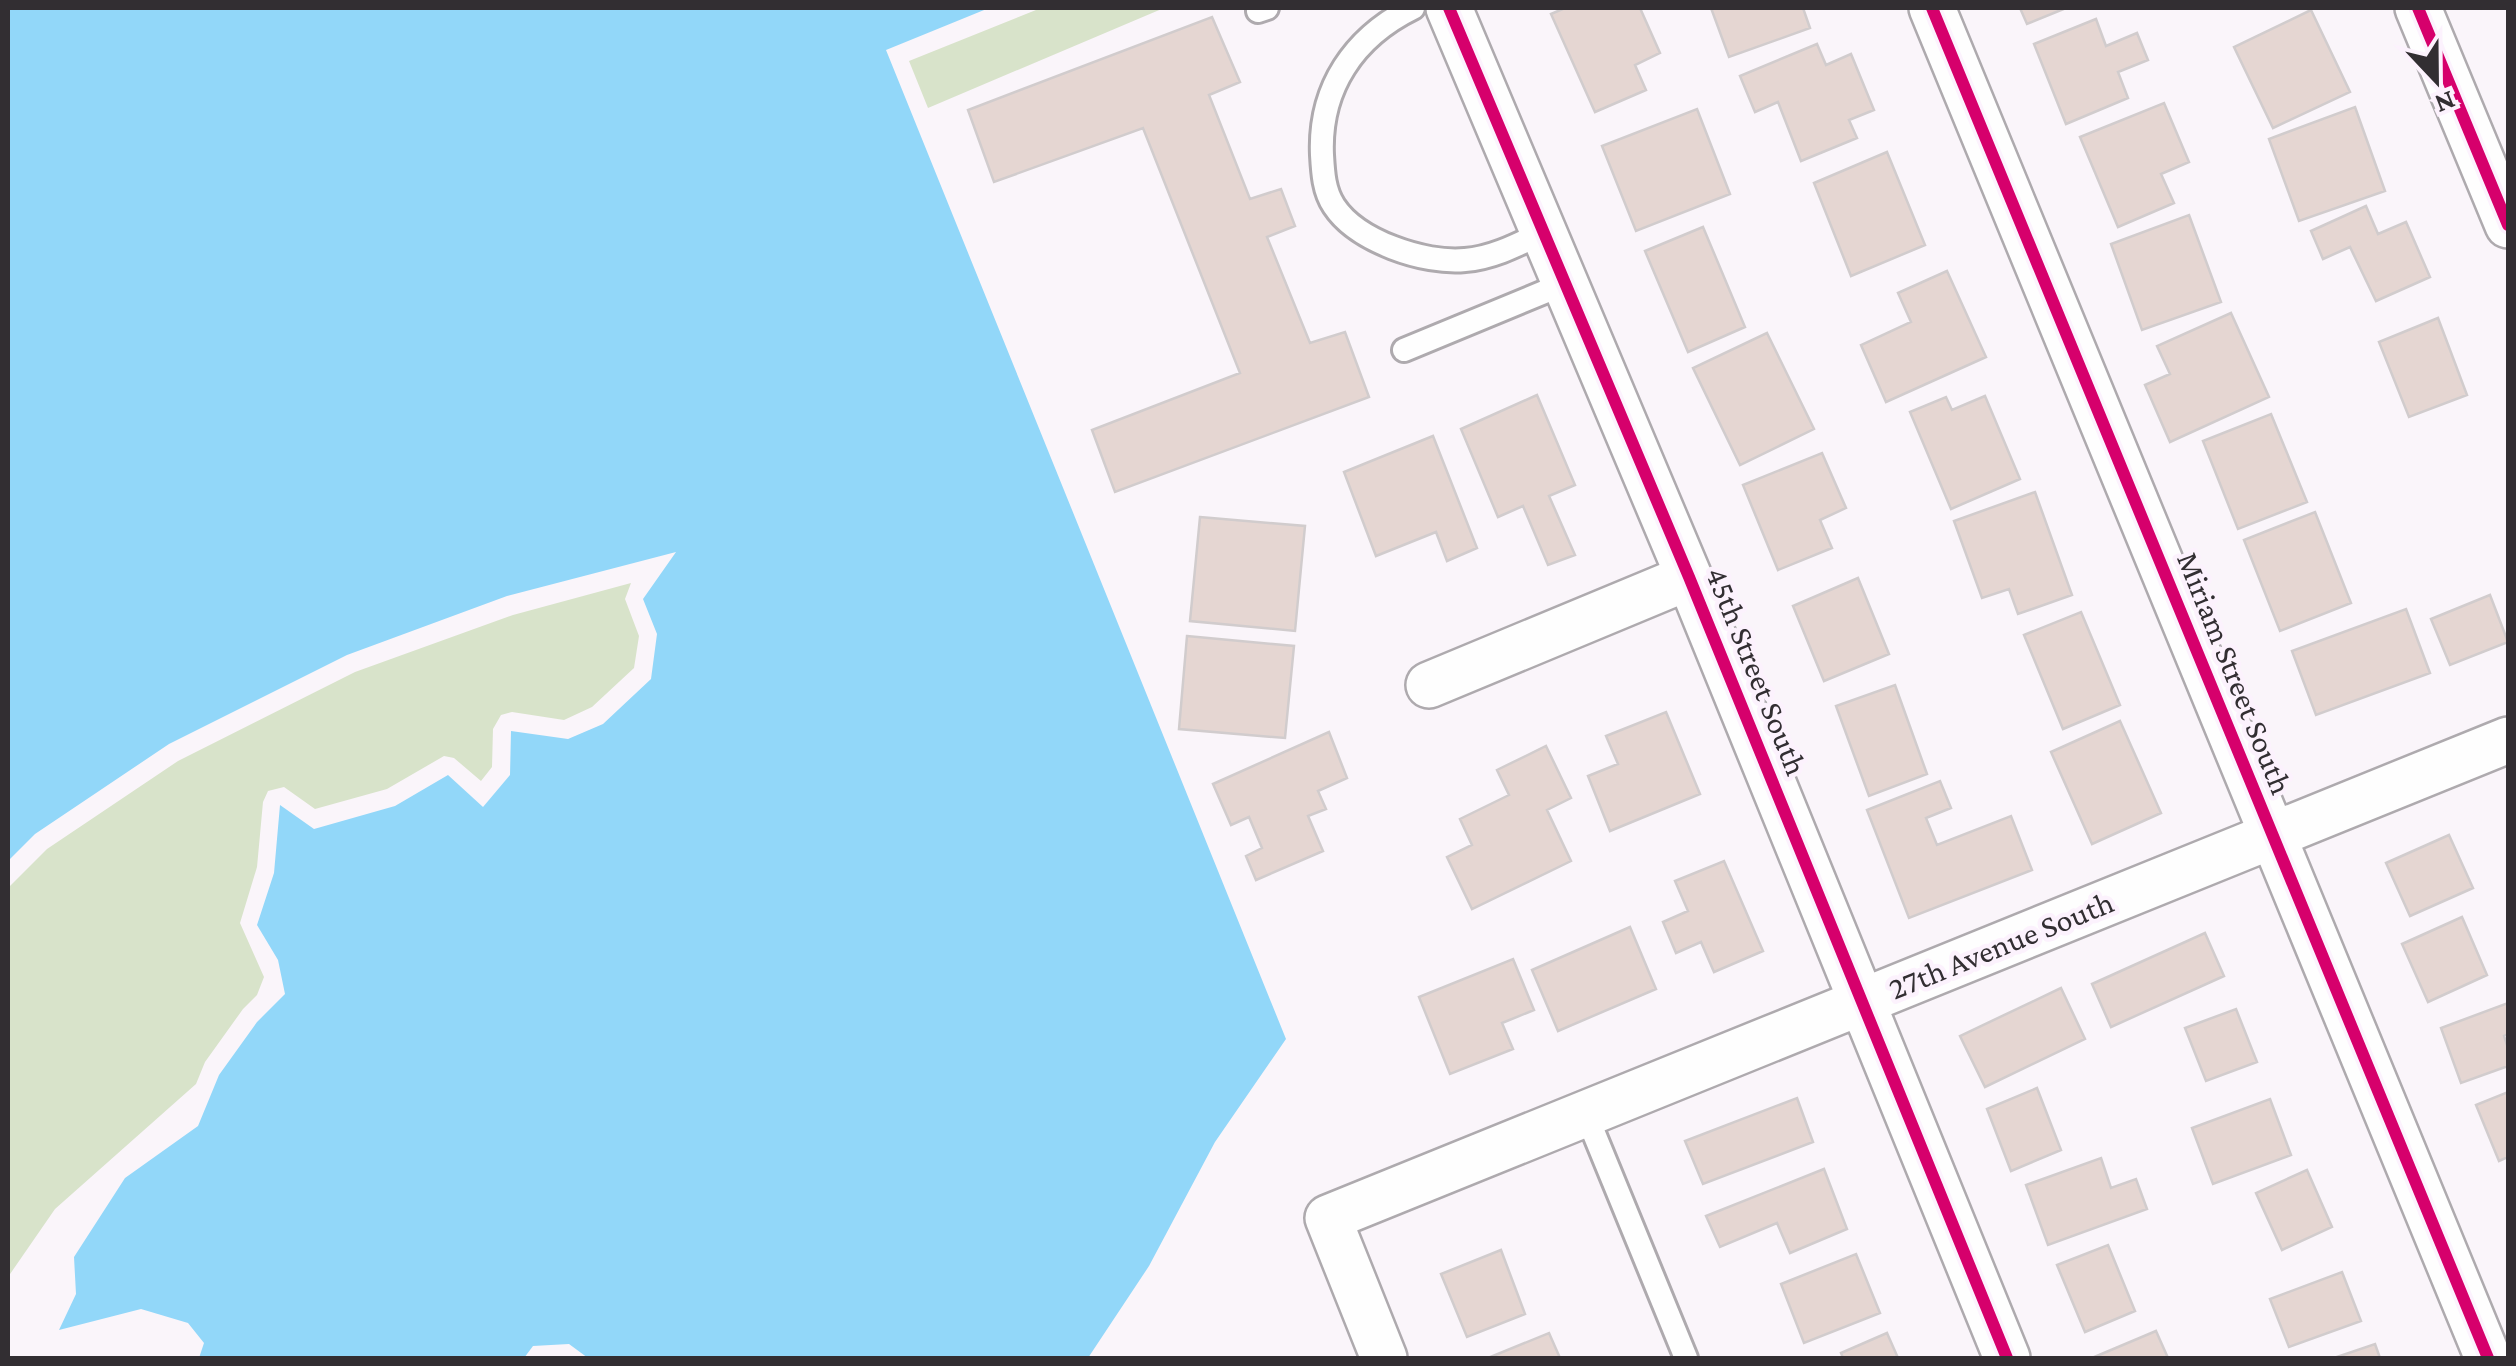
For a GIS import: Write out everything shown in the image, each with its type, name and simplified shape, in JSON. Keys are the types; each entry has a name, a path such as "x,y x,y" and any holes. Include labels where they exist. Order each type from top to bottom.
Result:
{"street":[{"name":"45th Street South","path":"1449,8 1689,577 2007,1358"},
{"name":"Miriam Street South","path":"1932,8 2488,1358"},
{"path":"2418,8 2508,225"},
{"name":"45th Street South","path":"1429,685 1689,577"},
{"name":"27th Avenue South","path":"1384,1358 1328,1218 2508,740"}],"lane":[{"path":"1413,8 1385,22 1358,49 1328,96 1323,122 1323,173 1335,208 1352,226 1377,242 1408,253 1461,261 1485,257 1544,232"},
{"path":"1404,350 1566,283"},
{"path":"1586,1114 1686,1358"}],"green space":[{"path":"1041,8 1164,8 928,108 909,61"},
{"path":"631,583 625,599 639,636 634,668 592,707 564,720 512,712 501,715 493,729 492,767 481,781 454,758 444,756 387,789 315,809 284,787 268,791 263,802 257,867 240,923 264,977 257,995 205,1062 196,1084 55,1209 8,1277 8,888 47,849 178,761 355,672 513,615"}],"water":[{"path":"8,8 989,8 886,50 1286,1039 1215,1142 1149,1266 1088,1358 588,1358 569,1344 533,1346 524,1358 199,1358 204,1343 188,1323 141,1309 59,1330 76,1294 74,1257 125,1178 198,1126 219,1075 257,1022 285,994 278,960 257,925 274,873 280,805 314,829 395,806 448,775 483,807 510,775 511,731 568,739 603,724 651,679 657,634 643,599 676,552 507,596 347,655 169,744 35,834 8,861"}],"building":[{"path":"1565,8 1640,8 1660,53 1635,65 1646,90 1595,112 1551,14"},
{"path":"1711,8 1803,8 1810,28 1729,57"},
{"path":"2020,8 2066,8 2027,24"},
{"path":"2311,10 2350,92 2273,128 2234,47"},
{"path":"1212,17 1240,82 1209,95 1250,199 1281,189 1295,226 1267,237 1310,343 1345,332 1369,397 1115,492 1092,430 1240,373 1143,128 994,182 968,110"},
{"path":"2096,19 2106,46 2137,33 2148,60 2118,72 2128,98 2066,124 2034,44"},
{"path":"1817,44 1826,65 1851,54 1874,110 1849,120 1857,138 1801,161 1778,102 1755,112 1740,76"},
{"path":"2164,103 2189,162 2161,174 2174,203 2118,227 2080,137"},
{"path":"2355,107 2385,191 2299,221 2269,139"},
{"path":"1697,109 1730,194 1636,231 1602,146"},
{"path":"1887,152 1925,245 1851,276 1814,183"},
{"path":"2366,206 2378,234 2406,222 2430,277 2376,301 2350,247 2323,259 2311,231"},
{"path":"2189,215 2221,302 2142,330 2111,244"},
{"path":"1703,227 1745,327 1688,352 1645,251"},
{"path":"1947,271 1986,357 1886,402 1861,345 1911,322 1898,293"},
{"path":"2231,313 2269,397 2170,442 2145,385 2170,374 2157,346"},
{"path":"2438,318 2467,395 2409,417 2379,342"},
{"path":"1767,333 1814,429 1740,465 1693,368"},
{"path":"1537,395 1575,485 1549,496 1575,555 1548,565 1523,506 1498,517 1461,429"},
{"path":"1985,396 2020,479 1951,509 1910,412 1946,397 1952,410"},
{"path":"2271,414 2307,502 2238,529 2203,441"},
{"path":"1433,436 1477,548 1447,561 1436,532 1376,556 1344,472"},
{"path":"1822,453 1846,508 1820,520 1832,548 1778,570 1743,485"},
{"path":"2035,492 2072,595 2018,614 2009,589 1982,598 1954,521"},
{"path":"2315,512 2351,603 2280,631 2244,540"},
{"path":"1200,517 1305,526 1295,631 1190,621"},
{"path":"1858,578 1889,654 1824,681 1793,606"},
{"path":"2490,595 2508,642 2450,665 2431,619"},
{"path":"2406,609 2430,673 2316,715 2292,651"},
{"path":"2081,612 2120,705 2063,729 2024,635"},
{"path":"1187,636 1294,646 1285,738 1179,729"},
{"path":"1895,685 1927,774 1869,796 1836,706"},
{"path":"1666,712 1700,794 1610,831 1588,776 1618,764 1606,736"},
{"path":"2120,721 2161,813 2092,844 2051,752"},
{"path":"1329,732 1347,778 1318,791 1326,809 1308,816 1323,851 1256,880 1246,856 1262,848 1249,817 1231,825 1213,784"},
{"path":"1546,746 1571,798 1547,810 1571,861 1472,909 1447,857 1472,845 1460,819 1509,795 1497,770"},
{"path":"1940,781 1951,808 1926,818 1937,845 2011,816 2032,870 1909,918 1867,810"},
{"path":"2449,835 2473,888 2410,916 2386,863"},
{"path":"1724,861 1763,951 1714,972 1701,942 1676,953 1663,922 1688,911 1675,881"},
{"path":"2462,917 2487,975 2428,1002 2402,944"},
{"path":"1630,927 1656,989 1558,1031 1532,970"},
{"path":"2205,933 2224,976 2111,1027 2092,984"},
{"path":"1513,959 1534,1010 1502,1023 1513,1049 1450,1074 1419,997"},
{"path":"2061,988 2085,1039 1985,1087 1960,1036"},
{"path":"2508,1003 2508,1034 2504,1036 2508,1066 2461,1083 2441,1028"},
{"path":"2236,1009 2257,1062 2206,1081 2185,1028"},
{"path":"2037,1088 2061,1150 2011,1171 1987,1109"},
{"path":"2508,1092 2508,1157 2499,1161 2476,1105"},
{"path":"1797,1098 1813,1142 1703,1184 1685,1141"},
{"path":"2270,1099 2291,1155 2213,1184 2192,1128"},
{"path":"2101,1158 2111,1188 2136,1179 2147,1209 2048,1245 2026,1185"},
{"path":"1824,1169 1847,1229 1790,1253 1777,1223 1720,1247 1706,1216"},
{"path":"2307,1170 2332,1227 2282,1250 2256,1193"},
{"path":"2108,1245 2135,1311 2085,1332 2057,1265"},
{"path":"1501,1250 1525,1314 1467,1337 1441,1274"},
{"path":"1856,1254 1880,1313 1804,1343 1781,1284"},
{"path":"2342,1272 2361,1321 2289,1347 2270,1299"},
{"path":"2156,1331 2168,1358 2092,1358"},
{"path":"1549,1333 1560,1358 1488,1358"},
{"path":"1887,1333 1898,1358 1843,1358 1841,1353"},
{"path":"2375,1344 2380,1358 2334,1358"}],"cycle path":[{"path":"1449,8 1689,577 2007,1358"},
{"path":"1932,8 2488,1358"},
{"path":"2418,8 2508,225"}]}
